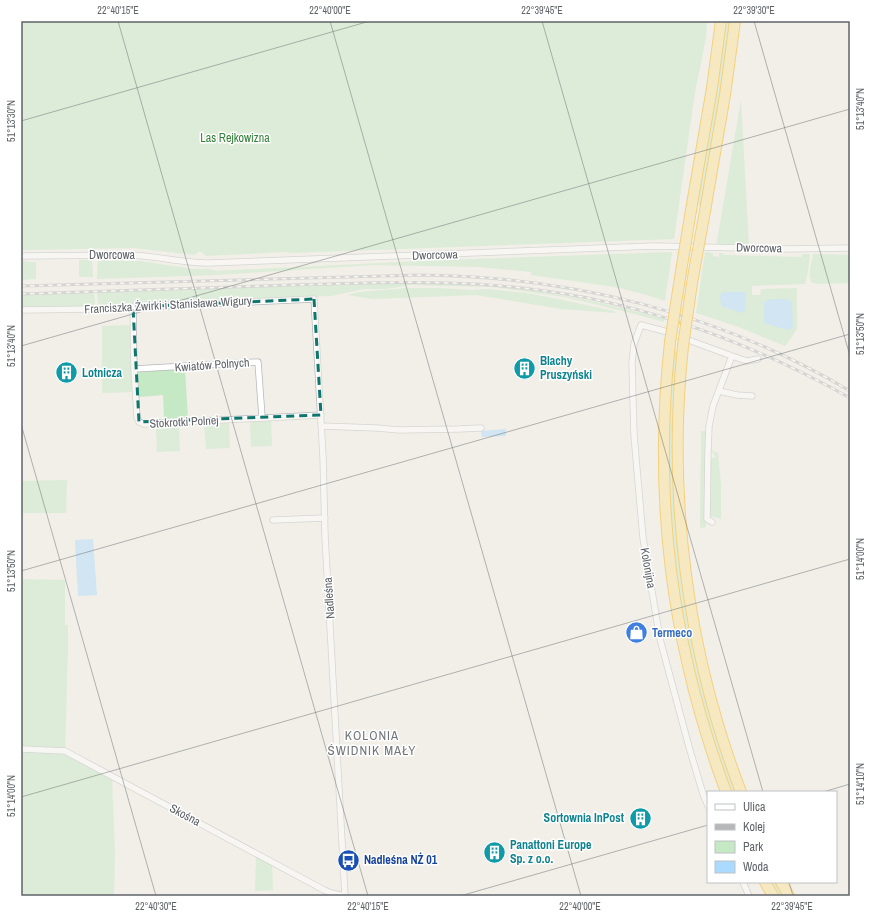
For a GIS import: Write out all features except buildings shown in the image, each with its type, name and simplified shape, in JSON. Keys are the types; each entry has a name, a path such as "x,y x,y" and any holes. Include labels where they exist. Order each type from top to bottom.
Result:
{"highway":[{"path":"721,21 712,88 670,342 665,393 663,458 666,521 671,572 680,626 692,684 708,742 726,791"},
{"path":"735,21 725,95 690,296 683,346 679,390 677,450 679,502 684,561 690,604 706,681 721,733 741,791"},
{"path":"765,883 770,896"},
{"path":"766,883 773,896"},
{"path":"782,883 789,896"}],"street":[{"name":"Dworcowa","path":"21,256 131,255 209,263 654,246 784,249 850,248"},
{"name":"Franciszka Żwirki i Stanisława Wigury","path":"21,310 91,309 314,299"},
{"name":"Nadleśna","path":"314,299 324,518 345,896"},
{"name":"Stokrotki Polnej","path":"133,307 136,417 141,424 320,415"},
{"name":"Kolonijna","path":"707,804 689,747 660,638 643,538 634,435 632,363 634,344 641,324 732,356"},
{"path":"712,522 707,519 708,439 713,406 732,356 747,361 758,360"},
{"name":"Kwiatów Polnych","path":"134,369 258,362 262,417"},
{"path":"719,391 737,395 752,396"},
{"path":"321,426 400,430 458,430 481,428"},
{"path":"273,520 324,518"},
{"name":"Skośna","path":"21,749 65,751 324,890 345,896"},
{"path":"743,883 749,896"}],"highlighted area":[{"path":"314,299 321,415 139,422 133,307"}],"green space":[{"name":"Las Rejkowizna","path":"21,21 707,21 706,38 695,92 674,239 206,256 202,252 198,252 195,255 134,248 21,250"},
{"path":"724,21 731,21 728,47 702,206 695,205"},
{"path":"741,100 749,247 716,247"},
{"path":"672,252 665,301 615,287 531,275 531,272 479,267 375,265 215,275 97,279 98,260 140,261 217,271 420,261"},
{"path":"705,252 713,253 713,256 719,257 719,253 723,253 723,255 802,257 802,254 810,254 805,284 752,286 752,295 760,295 761,290 763,289 797,288 797,329 785,346 736,326 696,313"},
{"path":"813,254 850,255 850,283 812,283 810,272"},
{"path":"79,260 92,260 93,277 79,277"},
{"path":"21,261 36,262 36,279 21,280"},
{"path":"367,284 492,286 542,292 616,306 664,319 664,322 565,297 494,287 410,285 386,289 364,289 331,296 184,301 100,306 98,303 97,292"},
{"path":"405,288 487,289 526,293 614,311 616,313 561,309 476,295 372,299 348,295 362,292"},
{"path":"94,292 95,303 93,306 21,308 21,295"},
{"path":"130,325 132,392 102,393 102,326"},
{"path":"674,351 680,352 675,411 687,606 738,791 729,791 701,709 676,589 667,496 668,411"},
{"path":"185,369 188,418 164,419 163,395 139,397 138,372"},
{"path":"271,421 272,446 251,447 250,422"},
{"path":"229,423 230,448 206,449 204,424"},
{"path":"179,426 180,451 157,452 156,427"},
{"path":"701,431 706,431 706,527 700,528"},
{"path":"711,450 718,453 721,485 721,519 710,516 710,459 716,457"},
{"path":"67,480 66,513 21,513 21,481"},
{"path":"21,579 65,580 65,625 68,625 68,649 65,752 112,778 115,855 114,896 21,896"},
{"path":"256,856 272,864 273,890 255,891"},
{"path":"770,883 780,883 786,896 776,896"}],"water":[{"path":"723,292 744,292 746,294 745,311 742,313 721,306 720,295"},
{"path":"771,299 790,300 792,304 793,326 788,330 764,323 764,302"},
{"path":"506,429 506,436 482,437 481,431"},
{"path":"93,539 97,595 78,596 75,540"}],"railway":[{"path":"21,286 420,275 476,277 532,283 588,292 642,304 696,320 749,340 800,364 850,391"},
{"path":"21,294 389,282 466,284 536,290 588,298 623,306 690,326 756,351 819,381 850,398"}],"place":[{"name":"Blachy Pruszyński","path":"525,368"},
{"name":"Lotnicza","path":"66,373"},
{"name":"Termeco","path":"637,633"},
{"name":"Sortownia InPost","path":"640,818"},
{"name":"Panattoni Europe Sp. z o.o.","path":"495,852"},
{"name":"Nadleśna NŻ 01","path":"348,860"}],"district":[{"name":"KOLONIA ŚWIDNIK MAŁY","path":"372,742"}]}
